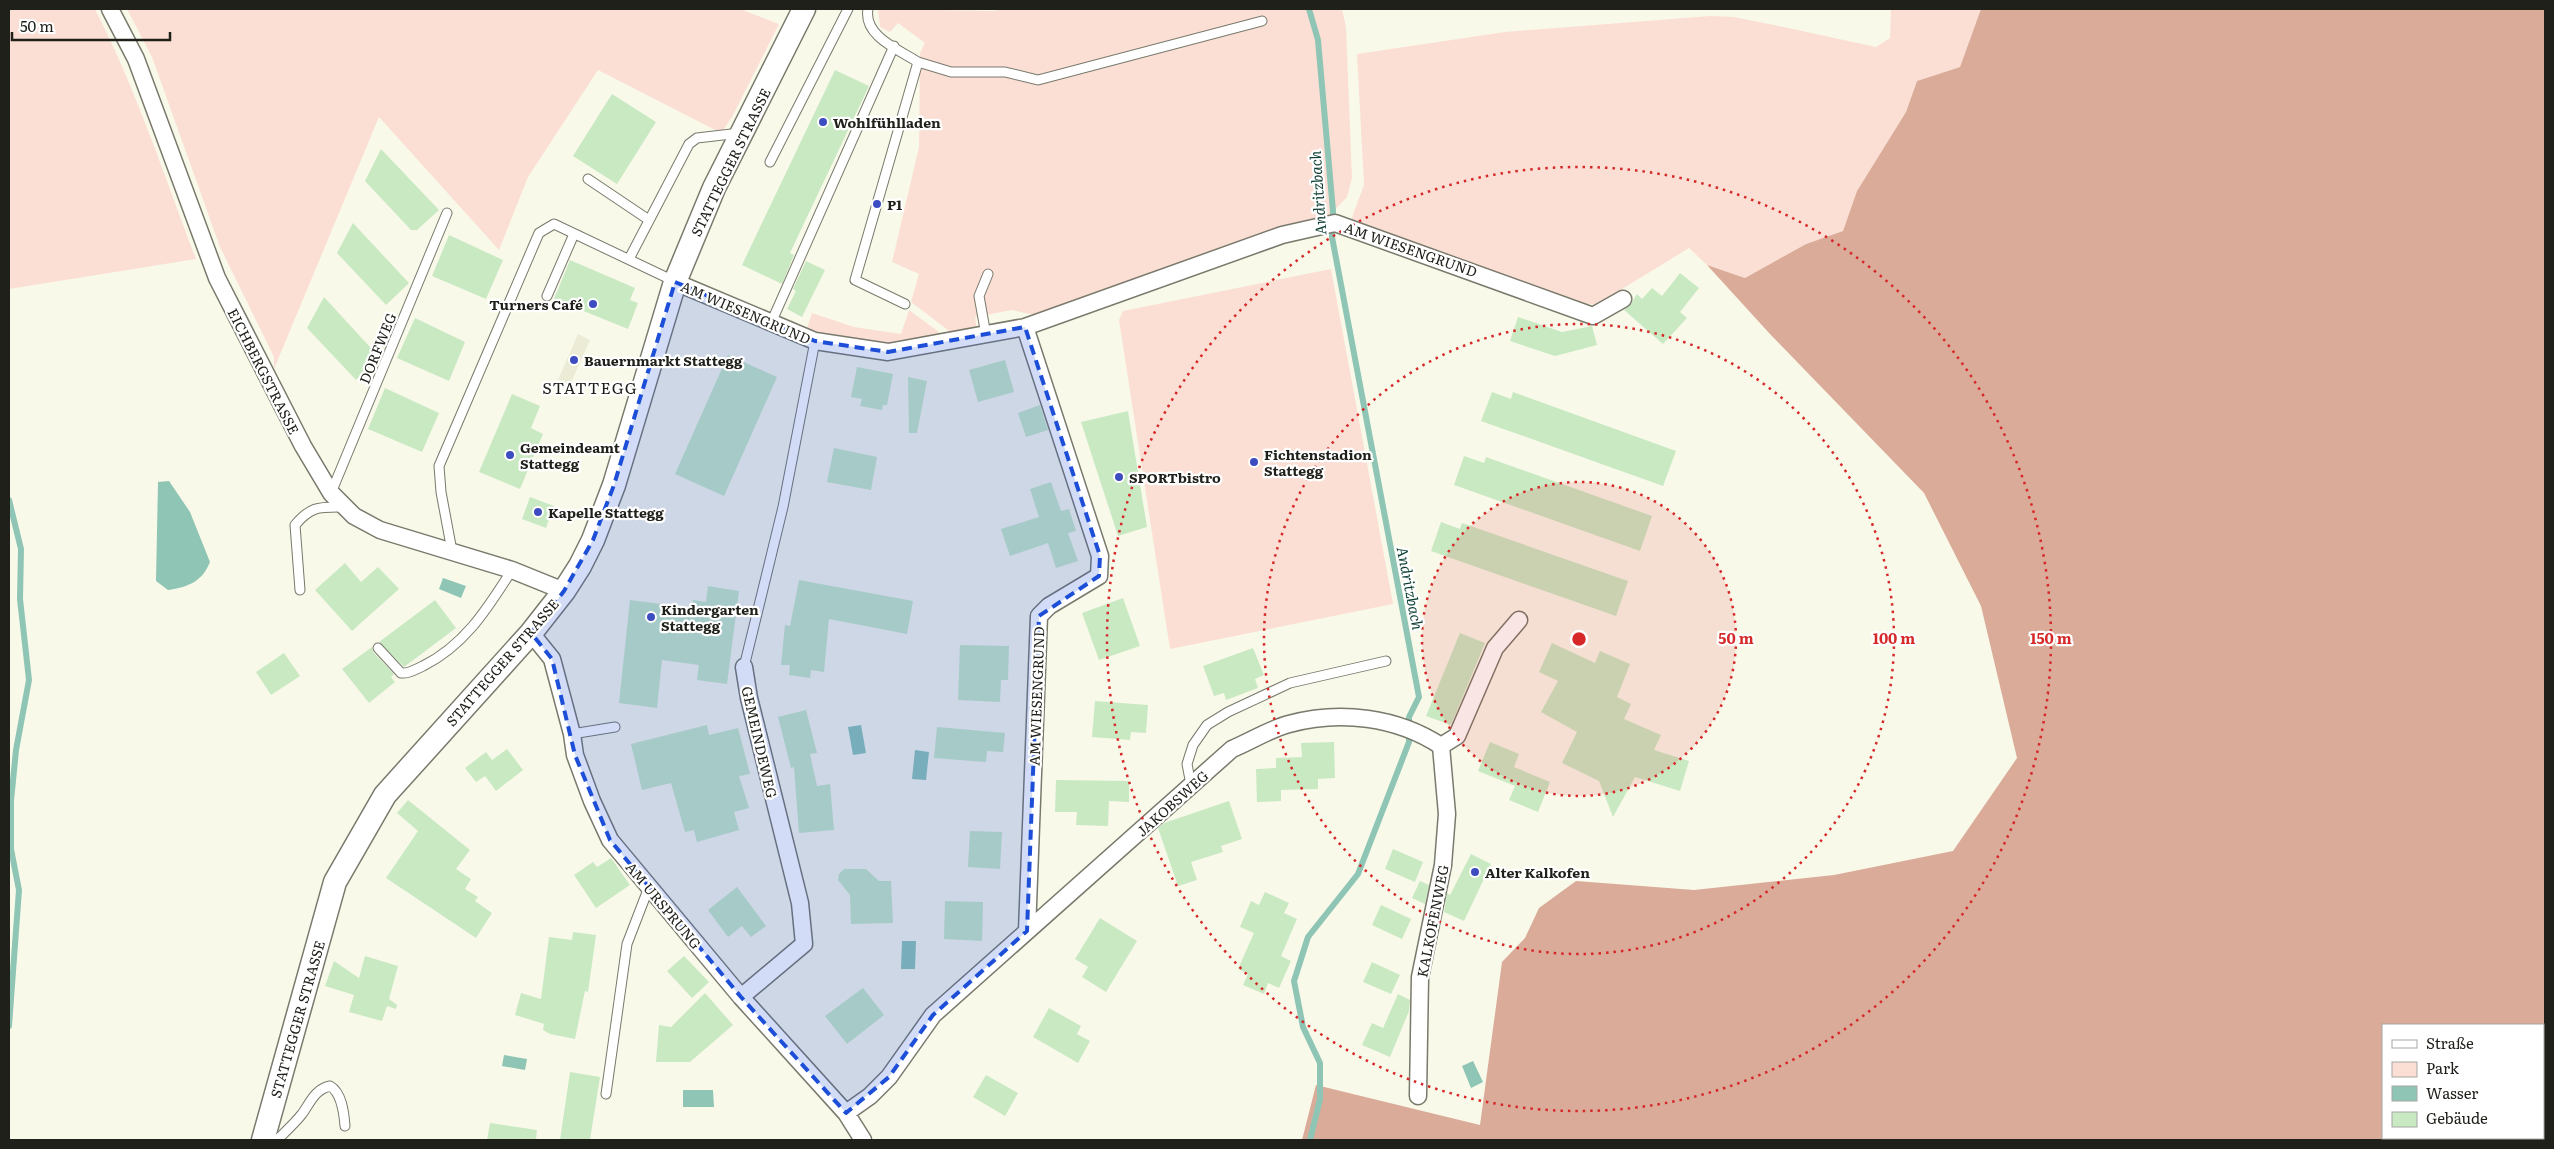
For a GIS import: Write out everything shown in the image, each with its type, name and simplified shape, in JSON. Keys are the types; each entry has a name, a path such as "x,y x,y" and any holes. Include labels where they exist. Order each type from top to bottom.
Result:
{"main road":[{"name":"STATTEGGER STRASSE","path":"263,1140 335,882 386,796 530,633 564,591 593,540 614,485 675,282 714,188 804,9"}],"street":[{"name":"EICHBERGSTRASSE","path":"110,9 136,59 217,278 303,446 331,493 342,507 380,530 512,570 564,591"},
{"name":"AM WIESENGRUND","path":"675,282 816,341 888,352 1024,327 1282,235 1335,223 1593,316 1623,300"},
{"name":"AM WIESENGRUND","path":"1024,327 1100,556 1099,576 1049,606 1039,616 1027,931"},
{"path":"1441,746 1457,736 1495,648 1519,620"},
{"name":"AM URSPRUNG","path":"530,633 552,659 572,734 575,756 592,801 610,840 741,997 846,1113 863,1140"},
{"name":"GEMEINDEWEG","path":"741,997 804,944 800,903 748,698 744,667"},
{"name":"JAKOBSWEG","path":"846,1113 870,1096 889,1076 933,1015 1232,749 1288,724 1328,717 1396,723 1424,734 1441,746"},
{"name":"KALKOFENWEG","path":"1418,1096 1420,977 1443,865 1447,814 1441,746"}],"lane":[{"path":"770,162 848,9"},
{"path":"868,9 866,18 870,28 918,62 951,72 1005,72 1038,80 1262,20"},
{"path":"771,323 894,46"},
{"path":"905,304 854,280 918,62"},
{"path":"629,259 689,144 697,138 743,133"},
{"path":"588,179 649,220"},
{"name":"DORFWEG","path":"331,493 447,213"},
{"path":"452,551 441,492 439,466 539,233 554,224 675,282"},
{"path":"546,296 574,234"},
{"path":"986,335 979,296 988,274"},
{"name":"GEMEINDEWEG","path":"744,667 783,507 816,341"},
{"path":"300,590 296,524 306,512 320,507 342,507"},
{"path":"378,648 401,673 407,674 439,658 464,638 482,618 512,570"},
{"path":"1191,785 1187,764 1193,745 1206,725 1228,712 1290,683 1386,660"},
{"path":"572,734 615,727"},
{"path":"606,1094 627,944 649,887"},
{"path":"277,1140 301,1115 312,1097 325,1087 330,1086 335,1089 342,1106 345,1126"}],"highlighted area":[{"path":"675,282 815,341 888,352 1025,327 1100,556 1099,576 1039,616 1027,931 933,1015 889,1077 846,1113 741,997 610,840 575,755 552,659 531,633 564,591 593,540 614,485"}],"shaded area":[{"path":"1981,9 2545,9 2545,1140 1302,1140 1316,1085 1480,1125 1502,962 1525,938 1539,908 1576,881 1694,890 1834,875 1953,851 2017,758 1981,606 1924,493 1770,334 1707,265 1745,278 1806,244 1843,231 1857,191 1906,112 1917,81 1960,67"},
{"name":"Bauernmarkt Stattegg","path":"578,334 590,340 570,385 558,380"}],"green space":[{"path":"9,9 95,9 137,101 196,259 9,289"},
{"path":"127,9 740,9 779,24 732,117 721,133 598,70 528,177 499,250 379,117 274,369 274,357 220,247 152,57"},
{"path":"878,9 993,11 1006,9 1342,9 1346,27 1352,178 1347,197 1327,218 1039,316 1012,310 975,317 977,329 953,334 911,302 919,274 892,262 919,147 920,53 925,43 898,23 890,32 880,27"},
{"path":"1891,9 1981,9 1960,67 1917,81 1906,112 1857,191 1843,231 1806,244 1745,278 1707,265 1689,248 1596,305 1574,302 1351,220 1364,185 1357,54 1505,32 1710,16 1734,17 1876,47 1890,38"},
{"name":"Fichtenstadion Stattegg","path":"1331,269 1393,604 1170,649 1119,320 1123,311"},
{"path":"909,310 947,338 910,343 876,344 843,339 807,328 812,313 854,327 901,334"}],"water":[{"path":"169,481 190,512 210,562 203,574 194,582 168,590 156,581 158,482"},
{"path":"443,578 466,586 461,598 439,589"},
{"path":"861,725 866,753 853,755 848,727"},
{"path":"915,750 929,752 926,780 912,779"},
{"path":"902,941 916,941 915,969 901,969"},
{"path":"504,1055 527,1059 525,1070 502,1066"},
{"path":"1473,1061 1483,1082 1471,1088 1462,1066"},
{"path":"683,1090 713,1090 714,1107 683,1107"}],"building":[{"path":"835,70 869,86 790,253 794,255 782,284 742,265"},
{"path":"612,94 656,122 617,184 573,156"},
{"path":"381,149 439,210 417,230 411,230 365,181"},
{"path":"353,223 409,283 386,305 337,253"},
{"path":"449,235 503,260 486,299 432,276"},
{"path":"570,260 635,288 630,300 638,303 628,329 554,299"},
{"path":"806,261 825,270 802,317 787,309 796,291 793,289"},
{"path":"1680,273 1699,288 1680,312 1687,318 1663,344 1624,310 1631,304 1637,294 1642,299 1652,288 1662,296"},
{"path":"324,297 380,358 356,380 307,328"},
{"path":"1518,317 1562,332 1592,326 1597,345 1555,356 1510,341"},
{"path":"415,318 465,342 449,381 397,358"},
{"path":"728,355 777,377 724,496 675,474"},
{"path":"1005,360 1014,392 978,402 969,370"},
{"path":"857,367 893,374 887,405 883,405 882,410 860,406 862,399 851,397"},
{"path":"908,377 927,381 917,433 909,433"},
{"path":"385,388 439,413 422,452 368,429"},
{"path":"1492,392 1511,399 1513,392 1676,451 1663,486 1481,421"},
{"name":"Gemeindeamt Stattegg","path":"512,394 540,406 531,428 543,434 520,489 479,472"},
{"path":"1040,405 1048,430 1026,437 1018,413"},
{"name":"SPORTbistro","path":"1128,411 1147,527 1118,536 1081,422"},
{"path":"834,448 877,457 871,490 827,482"},
{"path":"1464,456 1484,463 1486,457 1652,516 1640,551 1454,485"},
{"path":"1051,482 1061,511 1069,509 1076,531 1068,533 1078,561 1056,568 1048,543 1010,556 1001,529 1039,517 1030,489"},
{"name":"Kapelle Stattegg","path":"530,497 554,506 546,528 522,519"},
{"path":"1441,522 1460,529 1462,523 1628,581 1616,616 1431,551"},
{"path":"345,563 361,582 378,567 399,589 352,631 315,590"},
{"path":"799,580 913,601 907,634 829,619 824,672 811,670 810,678 789,675 790,665 781,665 785,625 790,626"},
{"path":"708,586 739,591 727,684 697,680 699,665 662,660 657,708 619,703 630,600 692,608 693,600 706,602"},
{"path":"1123,598 1140,646 1099,660 1082,613"},
{"path":"435,600 456,628 404,667 379,642"},
{"path":"1460,633 1485,643 1451,725 1426,716"},
{"path":"1552,643 1595,663 1600,651 1630,664 1617,697 1631,704 1624,719 1661,735 1654,750 1689,761 1680,791 1635,777 1613,817 1599,781 1562,763 1577,732 1541,712 1558,681 1539,672"},
{"path":"960,645 1009,646 1008,680 1001,680 1000,702 958,700"},
{"path":"372,647 373,652 394,674 391,677 395,682 369,703 342,669"},
{"path":"1253,648 1264,675 1255,679 1258,688 1226,700 1224,693 1214,696 1203,666"},
{"path":"284,653 300,676 271,695 256,672"},
{"path":"1095,701 1148,705 1146,733 1131,732 1130,740 1092,737"},
{"path":"806,710 817,753 810,754 817,786 830,784 834,830 799,833 794,767 791,768 778,717"},
{"path":"707,725 709,735 738,728 750,774 739,776 749,808 734,812 739,830 697,842 694,830 685,832 671,783 642,790 631,744"},
{"path":"937,727 1005,733 1003,752 987,751 986,762 934,758"},
{"path":"1334,742 1335,778 1318,779 1318,789 1281,790 1281,801 1257,802 1256,769 1276,768 1276,758 1302,757 1301,743"},
{"path":"1490,742 1519,754 1514,767 1550,782 1538,812 1509,800 1515,786 1478,771"},
{"path":"507,749 523,770 496,791 485,776 476,782 465,768 486,752 492,760"},
{"path":"1056,780 1129,781 1129,802 1109,801 1108,826 1076,825 1077,812 1055,812"},
{"path":"408,800 470,850 456,869 471,879 465,889 478,897 475,901 492,913 476,938 386,878 418,831 397,813"},
{"path":"1229,801 1242,839 1221,846 1223,852 1191,862 1197,880 1178,886 1158,828 1164,823"},
{"path":"970,831 1002,832 1000,869 968,867"},
{"path":"1393,849 1423,862 1415,882 1385,869"},
{"path":"1471,854 1491,864 1464,921 1444,912 1447,893 1450,895"},
{"path":"611,858 630,885 596,908 574,875 593,862 597,867"},
{"path":"844,869 866,869 879,881 891,881 893,923 851,924 850,895 838,880 839,874"},
{"path":"1420,881 1429,885 1425,904 1412,898"},
{"path":"737,887 766,926 751,937 742,926 728,937 708,910"},
{"path":"1265,892 1289,903 1284,913 1297,919 1281,956 1291,961 1279,988 1268,983 1264,994 1243,985 1248,974 1238,969 1254,933 1240,927 1251,901 1259,905"},
{"path":"945,901 983,902 982,941 944,939"},
{"path":"1381,905 1411,919 1402,939 1372,925"},
{"path":"1100,918 1137,941 1106,992 1082,977 1088,967 1075,959"},
{"path":"573,932 596,935 588,992 585,991 575,1039 550,1034 543,1030 544,1024 515,1015 521,993 541,999 549,937 572,940"},
{"path":"365,956 398,966 389,999 397,1005 396,1009 387,1006 382,1021 349,1012 354,995 325,986 334,961 359,978"},
{"path":"684,956 709,982 692,998 667,971"},
{"path":"1372,962 1400,975 1391,994 1363,982"},
{"path":"863,988 884,1015 847,1044 825,1016"},
{"path":"705,993 733,1025 690,1062 656,1062 659,1025 671,1027"},
{"path":"1398,994 1410,1000 1409,1011 1390,1057 1362,1045 1372,1023 1383,1028"},
{"path":"1049,1008 1081,1026 1077,1034 1090,1041 1078,1063 1033,1037"},
{"path":"570,1072 600,1077 590,1140 560,1140"},
{"path":"986,1075 1018,1093 1005,1116 973,1097"},
{"path":"490,1123 537,1130 536,1140 487,1140"}],"waterway":[{"name":"Andritzbach","path":"1309,9 1318,40 1333,211 1332,237 1419,697 1409,717 1409,742 1358,874 1308,937 1294,981 1303,1027 1320,1063 1320,1099 1310,1140"},
{"path":"9,500 21,549 20,599 29,680 16,750 11,801 11,849 19,890 9,1026"}],"place":[{"name":"Wohlfühlladen","path":"823,122"},
{"name":"P1","path":"877,204"},
{"name":"Turners Café","path":"593,304"},
{"name":"Bauernmarkt Stattegg","path":"574,360"},
{"name":"Gemeindeamt Stattegg","path":"510,455"},
{"name":"Fichtenstadion Stattegg","path":"1254,462"},
{"name":"SPORTbistro","path":"1119,477"},
{"name":"Kapelle Stattegg","path":"538,512"},
{"name":"Kindergarten Stattegg","path":"651,617"},
{"name":"Alter Kalkofen","path":"1475,872"}],"district":[{"name":"STATTEGG","path":"590,387"}]}
